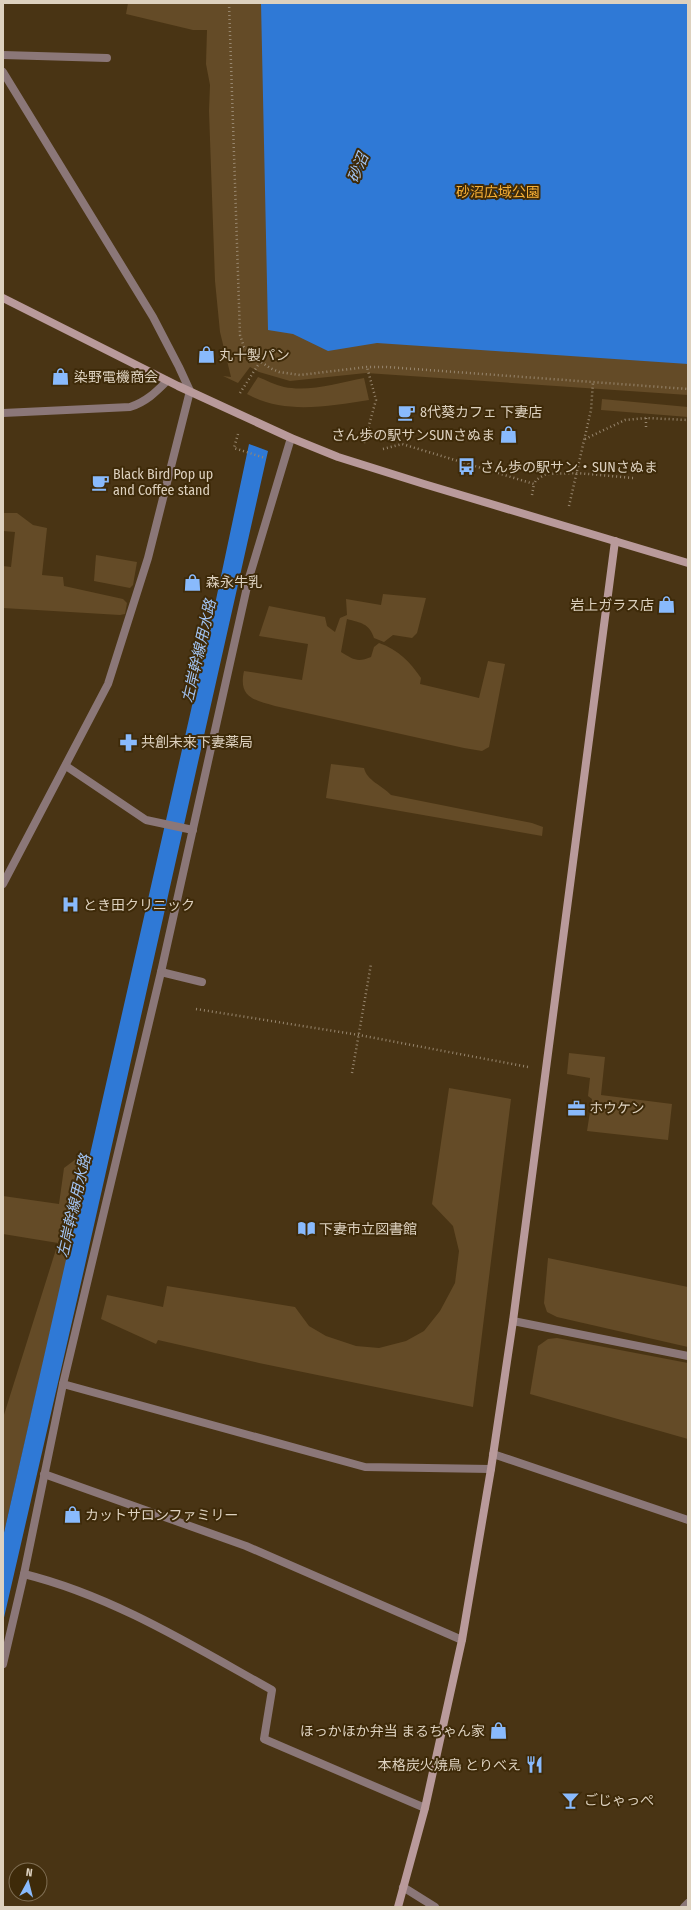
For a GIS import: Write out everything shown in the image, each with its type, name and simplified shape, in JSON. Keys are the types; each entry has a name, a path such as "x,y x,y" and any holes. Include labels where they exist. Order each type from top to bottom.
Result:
{"street":[{"path":"3,55 107,58"},
{"path":"3,72 153,317 190,391 148,558 108,684 3,884"},
{"path":"3,298 168,381 291,438 338,456 424,484 688,563"},
{"path":"3,413 130,407 149,398 168,381"},
{"path":"3,1664 24,1574 63,1384 161,972 249,578 291,438"},
{"path":"398,1907 425,1808 462,1640 491,1469 513,1321 615,541"},
{"path":"66,766 146,820 193,830"},
{"path":"161,972 202,982"},
{"path":"513,1321 688,1356"},
{"path":"63,1384 365,1467 491,1469"},
{"path":"493,1454 688,1520"},
{"path":"44,1474 246,1546 462,1640"},
{"path":"24,1574 57,1582 153,1624 272,1690 264,1739 425,1808"},
{"path":"404,1887 435,1907"},
{"path":"684,1907 688,1903"}],"path":[{"path":"229,3 240,335 244,347 260,362 279,372 300,375 367,367 688,389"},
{"path":"240,394 260,362"},
{"path":"364,443 376,400 367,367"},
{"path":"569,506 591,410 593,382"},
{"path":"585,440 625,420 646,418 688,420"},
{"path":"646,418 646,429"},
{"path":"239,430 234,448 268,459"},
{"path":"383,450 402,444 534,484"},
{"path":"470,459 470,476"},
{"path":"508,476 509,472"},
{"path":"532,495 536,480 546,474 577,473 633,478"},
{"path":"352,1073 371,964"},
{"path":"196,1009 359,1035 529,1067"}],"green space":[{"name":"砂沼","path":"128,3 688,3 688,395 366,373 290,381 259,372 250,367 238,383 223,376 231,377 220,332 215,281 209,111 210,85 206,64 207,30 193,30 126,14"},
{"path":"258,377 274,384 294,388 314,388 364,378 369,400 338,405 307,407 276,405 261,401 247,394"},
{"path":"602,399 688,407 688,417 601,410"},
{"path":"3,513 17,513 33,525 47,528 42,575 63,577 64,586 123,599 127,603 125,614 120,615 3,608 3,566 11,567 15,532 3,531"},
{"path":"96,555 137,562 133,585 130,588 94,581"},
{"path":"383,594 426,598 417,633 412,638 393,635 384,642 374,638 370,629 364,624 347,619 341,652 349,657 362,660 371,657 374,647 379,643 398,653 413,667 421,678 420,684 479,698 488,661 505,664 489,747 482,751 464,748 275,706 261,702 246,692 243,680 244,671 302,680 308,644 259,636 269,606 325,617 327,626 335,632 340,618 347,615 346,599 381,605"},
{"path":"331,764 364,768 371,780 391,795 532,823 543,827 542,836 326,798"},
{"path":"569,1053 605,1057 601,1095 672,1104 668,1140 587,1131 592,1099 588,1096 590,1078 567,1074"},
{"path":"449,1088 511,1099 473,1407 259,1363 158,1340 156,1344 101,1319 107,1295 163,1307 167,1286 295,1307 309,1326 326,1336 356,1346 379,1348 406,1341 424,1331 440,1311 455,1283 459,1251 453,1226 432,1204"},
{"path":"81,1158 68,1213 58,1243 3,1234 3,1196 59,1204 64,1168 76,1159"},
{"path":"58,1243 70,1246 3,1537 3,1418"},
{"path":"548,1258 688,1287 688,1347 557,1317 547,1312 544,1303"},
{"path":"557,1338 688,1363 688,1439 530,1394 538,1346 548,1339"}],"water":[{"name":"砂沼","path":"261,3 688,3 688,364 377,343 328,351 293,334 268,330"},
{"path":"249,444 268,451 83,1274 3,1622 3,1537 214,609"}],"place":[{"name":"丸十製パン","path":"206,355"},
{"name":"染野電機商会","path":"61,377"},
{"name":"8代葵カフェ 下妻店","path":"407,412"},
{"name":"さん歩の駅サンSUNさぬま","path":"508,435"},
{"name":"さん歩の駅サン・SUNさぬま","path":"467,467"},
{"name":"Black Bird Pop up and Coffee stand","path":"100,482"},
{"name":"森永牛乳","path":"193,582"},
{"name":"岩上ガラス店","path":"667,605"},
{"name":"共創未来下妻薬局","path":"128,742"},
{"name":"とき田クリニック","path":"70,905"},
{"name":"ホウケン","path":"576,1108"},
{"name":"下妻市立図書館","path":"306,1229"},
{"name":"カットサロンファミリー","path":"72,1515"},
{"name":"ほっかほか弁当 まるちゃん家","path":"498,1731"},
{"name":"本格炭火焼鳥 とりべえ","path":"534,1765"},
{"name":"ごじゃっぺ","path":"571,1800"}],"park label":[{"name":"砂沼広域公園","path":"498,192"}],"water label":[{"name":"左岸幹線用水路","path":"199,651"},
{"name":"左岸幹線用水路","path":"74,1206"}]}
